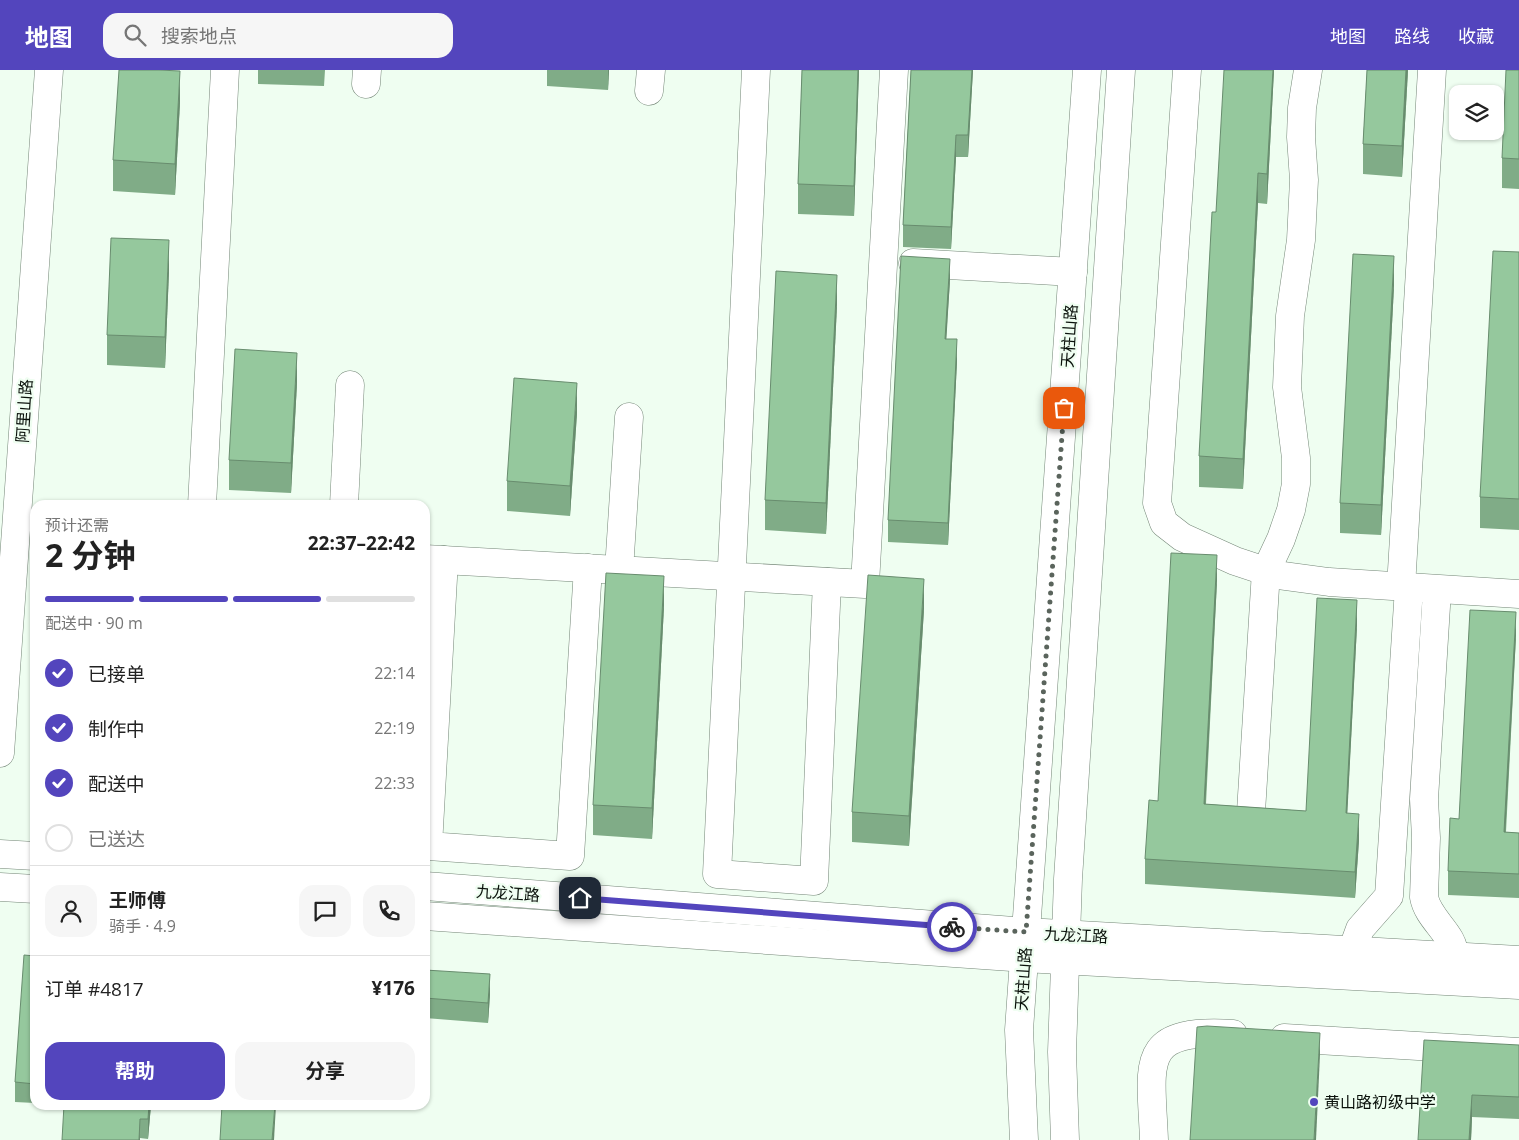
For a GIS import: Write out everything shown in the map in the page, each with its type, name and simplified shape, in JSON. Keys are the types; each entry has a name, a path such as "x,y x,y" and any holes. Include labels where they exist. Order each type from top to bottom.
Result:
{"street":[{"name":"阿里山路","path":"0,753 49,70"},
{"path":"202,500 225,70"},
{"path":"756,70 717,874 814,881 827,582"},
{"path":"430,764 435,560 865,584 894,70"},
{"name":"天柱山路","path":"1024,1140 1019,1030 1088,70"},
{"path":"1065,1140 1062,1052 1069,869 1121,70"},
{"path":"1187,70 1157,503 1164,524 1182,537 1235,561 1277,575 1321,581 1519,594"},
{"path":"1251,812 1266,572 1281,539 1291,510 1296,484 1296,458 1287,387 1290,316 1301,240 1304,180 1301,137 1302,108 1308,70"},
{"path":"1353,963 1356,940 1360,929 1389,896 1432,70"},
{"path":"883,261 1073,272"},
{"path":"344,500 350,386"},
{"path":"619,570 629,417"},
{"path":"430,846 570,856 588,568"},
{"path":"1437,590 1424,799 1426,838 1424,897 1426,906 1434,919 1450,939 1454,949 1454,956"},
{"path":"0,854 30,856"},
{"name":"九龙江路","path":"430,886 1025,945"},
{"path":"0,887 30,889"},
{"name":"九龙江路","path":"430,916 1353,963 1519,985"},
{"name":"九龙江路","path":"1353,963 1454,956 1519,960"},
{"path":"1154,1140 1153,1062 1156,1053 1173,1039 1182,1036 1206,1032 1519,1052"}],"building":[{"path":"119,70 180,71 175,164 113,160"},
{"path":"802,70 858,70 854,186 798,184"},
{"path":"911,70 972,70 968,135 956,135 951,227 903,225"},
{"path":"1224,70 1273,70 1267,174 1258,173 1243,459 1199,456 1212,212 1216,212"},
{"path":"1367,70 1406,70 1402,146 1363,144"},
{"path":"1506,70 1519,70 1519,159 1502,158"},
{"path":"111,238 169,240 165,337 107,335"},
{"path":"1493,251 1519,252 1519,499 1480,497"},
{"path":"1353,254 1394,256 1381,505 1340,503"},
{"path":"901,256 950,259 945,339 957,339 948,523 888,520"},
{"path":"776,271 837,275 826,503 765,500"},
{"path":"235,349 297,353 291,463 229,460"},
{"path":"514,378 577,383 570,486 507,481"},
{"path":"1171,553 1217,555 1204,804 1306,811 1317,598 1357,600 1346,813 1359,814 1355,872 1145,859 1149,800 1158,801"},
{"path":"606,573 664,576 652,808 593,805"},
{"path":"868,575 924,579 909,816 852,812"},
{"path":"1470,610 1516,612 1504,832 1519,833 1519,874 1448,871 1450,818 1459,819"},
{"path":"24,955 30,956 30,1084 15,1082"},
{"path":"430,970 490,974 488,1003 430,998"},
{"path":"1197,1027 1320,1033 1314,1140 1190,1140"},
{"path":"1424,1040 1519,1045 1519,1097 1472,1095 1469,1140 1418,1140"},
{"path":"64,1110 149,1110 148,1119 140,1119 139,1140 62,1140"},
{"path":"222,1110 275,1110 272,1140 220,1140"}],"way so far":[{"path":"952,927 1026,932 1064,408"}],"place":[{"name":"黄山路初级中学","path":"1314,1102"}],"route":[{"path":"580,898 952,927"}]}
